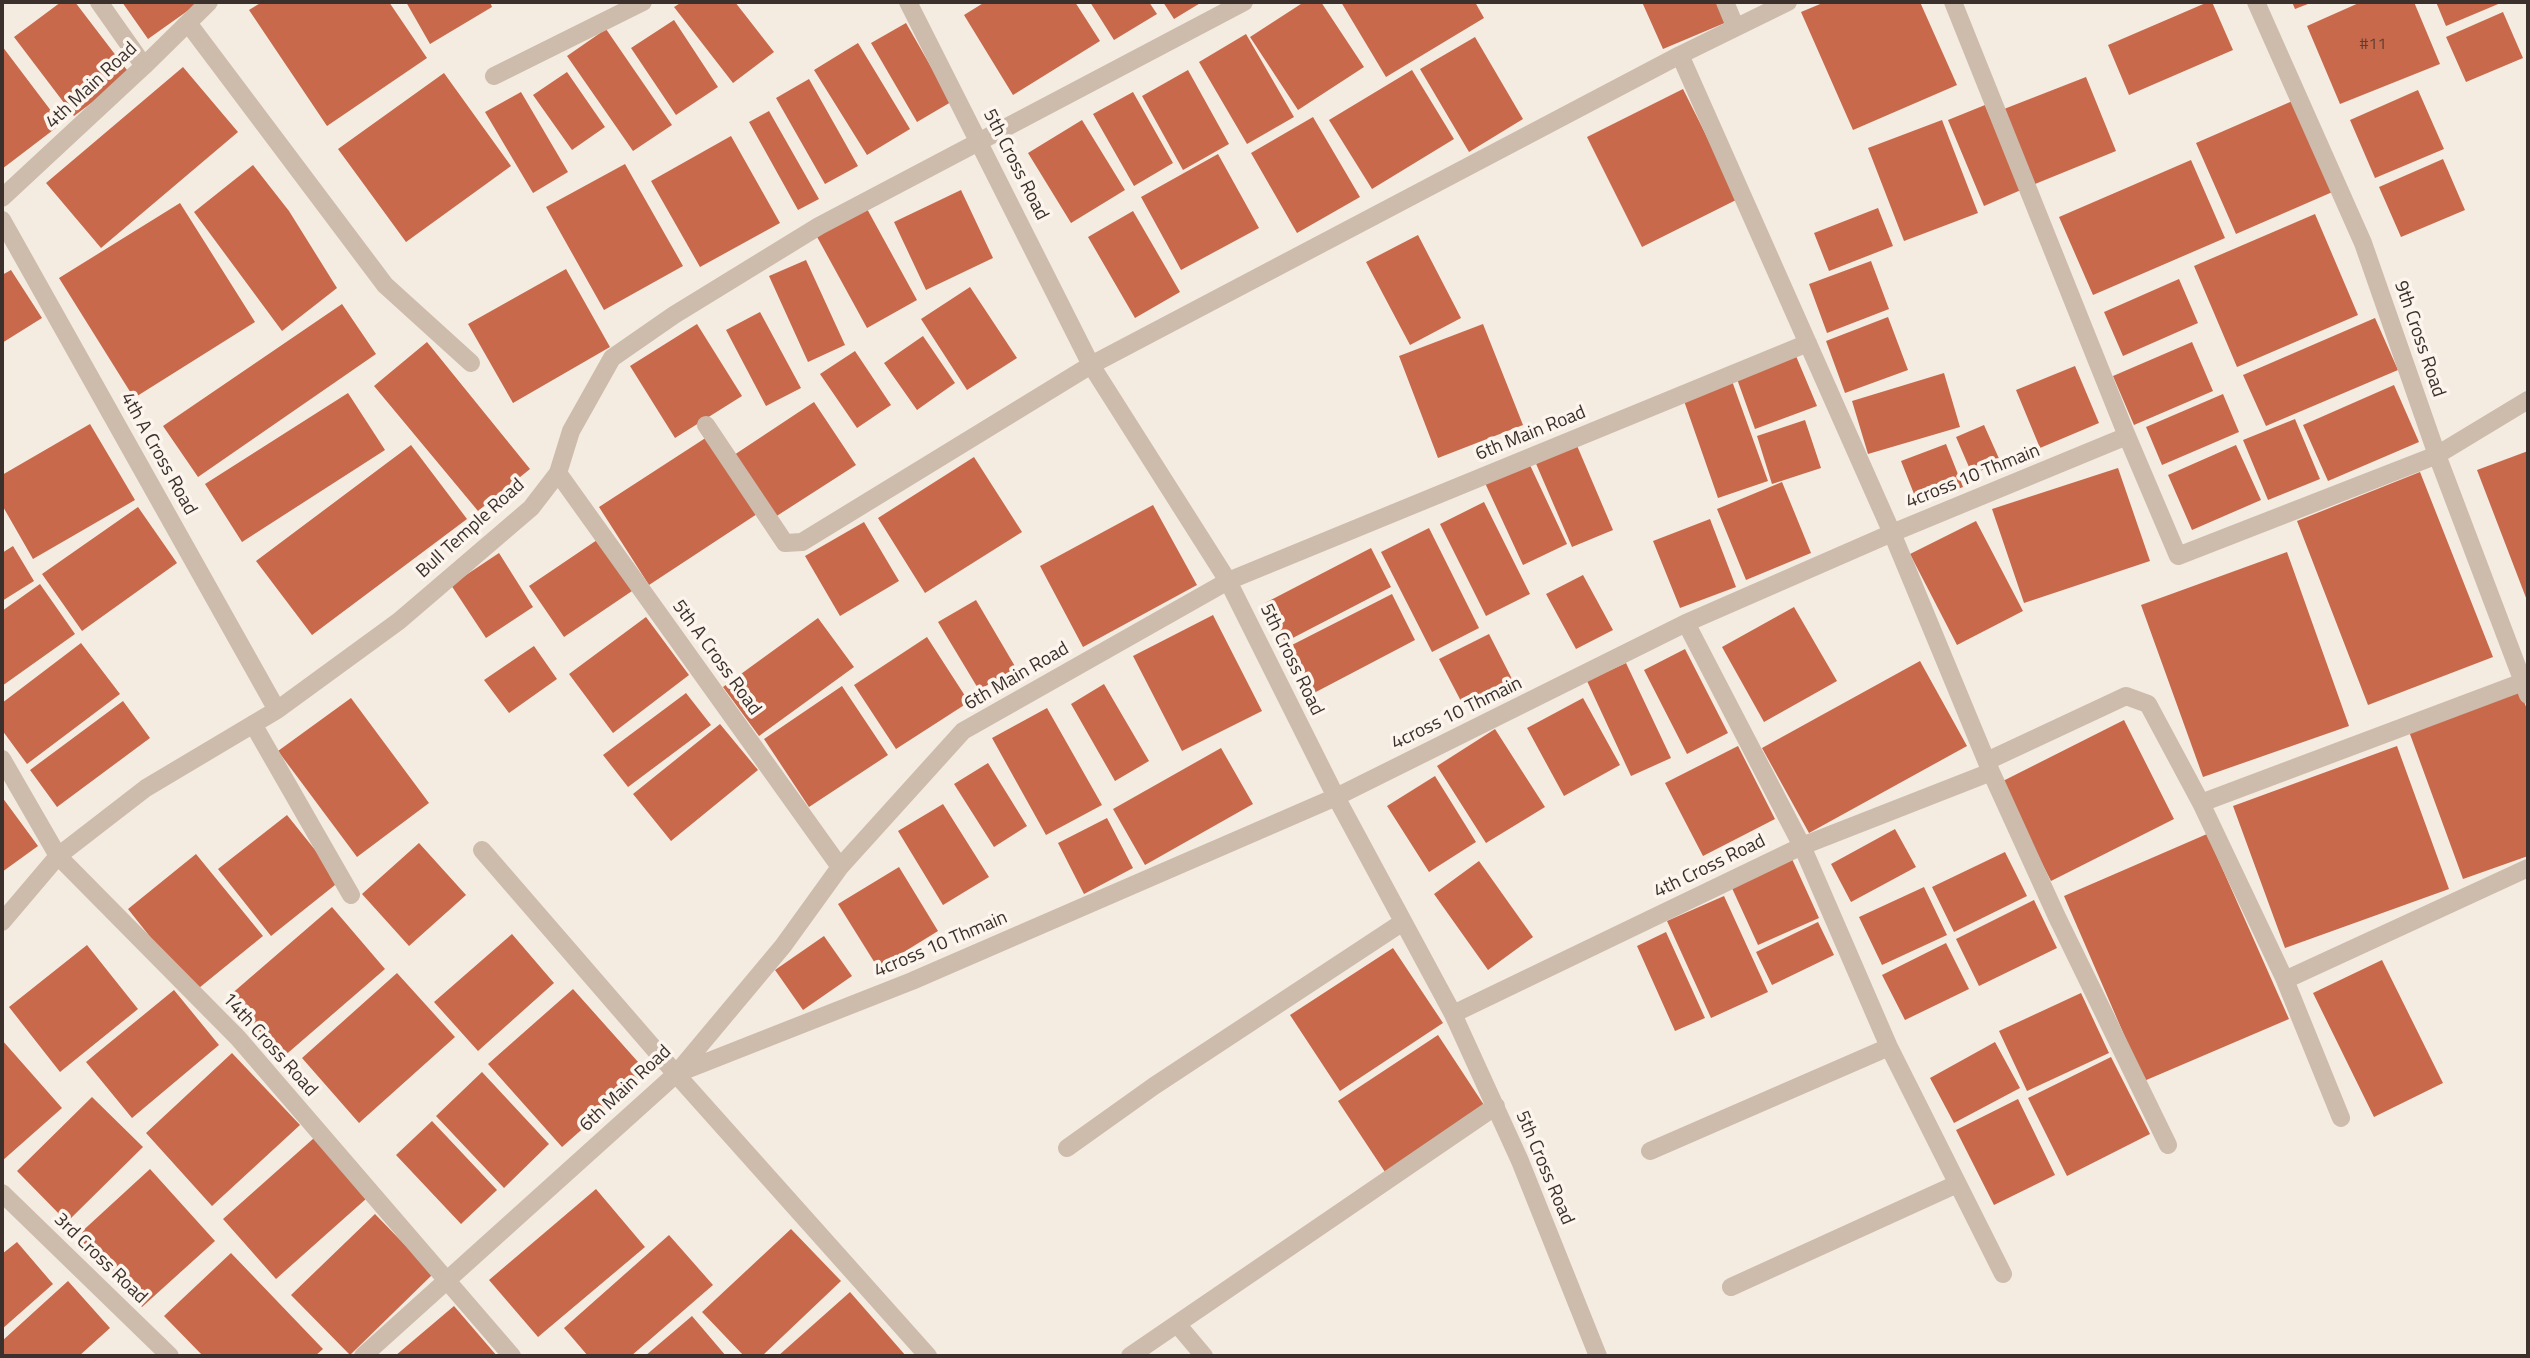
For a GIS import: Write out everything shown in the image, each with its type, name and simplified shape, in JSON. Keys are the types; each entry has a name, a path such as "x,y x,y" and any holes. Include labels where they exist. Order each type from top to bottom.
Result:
{"street":[{"path":"99,2 144,66"},
{"name":"4th Main Road","path":"2,198 209,2"},
{"path":"494,76 643,2"},
{"name":"5th Cross Road","path":"908,2 1091,365 1228,581 1335,797 1452,1014 1496,1106 1598,1356"},
{"name":"Bull Temple Road","path":"2,922 58,856 146,788 277,709 399,621 531,508 558,473 571,431 612,358 819,226 1244,2"},
{"path":"1726,2 1735,26"},
{"path":"706,425 785,543 802,542 1091,365 1735,26 1788,2"},
{"path":"1953,2 2178,556 2437,455 2528,400"},
{"name":"9th Cross Road","path":"2256,2 2363,243 2437,455 2526,689"},
{"path":"188,23 385,285 471,363"},
{"path":"1680,55 1892,533 1989,766 2056,915 2168,1145"},
{"name":"4th A Cross Road","path":"2,220 277,709"},
{"name":"6th Main Road","path":"363,1356 676,1074 783,946 840,867 963,731 1228,581 1808,343"},
{"name":"4cross 10 Thmain","path":"676,1074 912,981 1335,797 1686,624 1892,533 2127,436"},
{"name":"5th A Cross Road","path":"558,473 840,867"},
{"path":"1686,624 1802,846 1889,1047 2003,1274"},
{"path":"2201,803 2526,689"},
{"name":"4th Cross Road","path":"1452,1014 1802,846 1989,766 2126,696 2148,704 2201,803 2285,980 2341,1118"},
{"path":"253,724 351,895"},
{"name":"14th Cross Road","path":"2,759 58,856 238,1038 512,1356"},
{"path":"482,850 676,1074 928,1356"},
{"path":"2285,980 2528,868"},
{"path":"1067,1148 1154,1086 1403,922"},
{"path":"1650,1151 1889,1047"},
{"path":"1130,1356 1496,1106"},
{"path":"1731,1287 1957,1184"},
{"name":"3rd Cross Road","path":"2,1193 170,1356"},
{"path":"1177,1324 1204,1356"}],"building":[{"path":"61,2 75,2 130,74 74,116 14,37"},
{"path":"122,2 200,2 148,39"},
{"path":"262,2 389,2 427,58 327,126 249,10"},
{"path":"406,2 490,2 492,7 430,44"},
{"path":"682,2 735,2 774,52 733,83 674,7"},
{"path":"985,2 1075,2 1100,41 1013,95 964,15"},
{"path":"1090,2 1149,2 1157,14 1114,40"},
{"path":"1163,2 1202,2 1174,19"},
{"path":"1304,2 1321,2 1364,67 1298,110 1250,37"},
{"path":"1341,2 1475,2 1484,18 1386,77"},
{"path":"1642,2 1719,2 1727,22 1663,49"},
{"path":"1825,2 1920,2 1957,85 1853,130 1801,12"},
{"path":"2212,2 2233,50 2129,95 2108,45"},
{"path":"2292,2 2313,2 2295,9"},
{"path":"2361,2 2414,2 2440,64 2340,104 2307,26"},
{"path":"2436,2 2503,2 2446,26"},
{"path":"2503,12 2523,58 2466,82 2446,37"},
{"path":"674,20 718,87 676,115 631,48"},
{"path":"906,23 951,102 917,122 871,43"},
{"path":"606,29 672,125 633,151 567,56"},
{"path":"1246,34 1294,117 1247,144 1199,62"},
{"path":"1475,37 1523,119 1469,152 1420,69"},
{"path":"858,43 910,129 867,155 814,70"},
{"path":"2,46 61,124 2,169"},
{"path":"183,67 238,132 101,248 46,183"},
{"path":"1188,70 1229,144 1183,170 1142,96"},
{"path":"1412,70 1454,139 1372,189 1329,120"},
{"path":"567,72 605,127 572,150 533,95"},
{"path":"444,73 511,166 406,242 338,149"},
{"path":"2086,77 2116,151 2035,184 2004,109"},
{"path":"809,79 858,166 825,184 776,98"},
{"path":"1683,89 1738,199 1642,247 1587,137"},
{"path":"2418,90 2444,149 2375,178 2350,120"},
{"path":"521,92 568,172 533,193 485,112"},
{"path":"1133,92 1173,163 1134,186 1093,114"},
{"path":"2297,99 2337,190 2236,234 2196,143"},
{"path":"1985,105 2021,190 1984,206 1948,120"},
{"path":"769,111 819,199 798,210 749,122"},
{"path":"1313,117 1360,197 1297,233 1251,153"},
{"path":"1082,120 1125,190 1071,223 1028,153"},
{"path":"1942,120 1978,213 1904,241 1868,148"},
{"path":"731,136 780,223 700,267 651,181"},
{"path":"1218,154 1259,228 1181,270 1141,197"},
{"path":"2443,159 2465,210 2401,237 2379,187"},
{"path":"2191,160 2225,238 2093,295 2059,217"},
{"path":"625,164 683,266 604,310 546,207"},
{"path":"253,165 289,211 337,288 282,331 194,212"},
{"path":"961,190 993,258 926,290 894,222"},
{"path":"180,203 255,322 134,398 59,278"},
{"path":"866,207 917,300 867,328 816,235"},
{"path":"1878,208 1893,246 1829,271 1814,233"},
{"path":"1133,211 1180,292 1135,318 1088,237"},
{"path":"2315,214 2358,315 2237,367 2194,266"},
{"path":"1418,235 1461,318 1410,345 1366,262"},
{"path":"806,260 845,345 808,362 769,276"},
{"path":"1871,261 1889,309 1827,333 1809,284"},
{"path":"566,269 610,347 513,403 468,324"},
{"path":"11,270 42,318 2,343 2,275"},
{"path":"2179,279 2198,323 2123,356 2104,312"},
{"path":"970,287 1017,358 967,390 921,319"},
{"path":"342,304 376,354 198,477 163,426"},
{"path":"760,312 801,388 766,406 726,330"},
{"path":"1888,317 1908,370 1845,393 1826,341"},
{"path":"2375,318 2398,370 2266,426 2243,375"},
{"path":"697,324 742,396 675,438 630,366"},
{"path":"1483,324 1523,425 1438,458 1399,356"},
{"path":"923,336 955,383 917,410 884,363"},
{"path":"427,342 530,469 478,511 374,386"},
{"path":"2192,342 2213,391 2134,425 2113,376"},
{"path":"855,351 891,405 857,428 820,374"},
{"path":"1796,356 1817,406 1755,429 1737,379"},
{"path":"2075,366 2099,423 2040,448 2016,390"},
{"path":"1944,373 1960,427 1868,454 1852,401"},
{"path":"1732,381 1768,481 1718,498 1683,398"},
{"path":"2394,385 2419,442 2328,481 2303,425"},
{"path":"348,393 385,450 242,542 205,484"},
{"path":"2223,394 2239,432 2162,465 2146,427"},
{"path":"814,402 856,465 772,519 731,457"},
{"path":"2295,419 2320,479 2268,500 2243,440"},
{"path":"1805,420 1821,468 1772,484 1757,436"},
{"path":"90,424 135,500 33,559 2,505 2,475"},
{"path":"1984,425 2001,463 1972,474 1956,437"},
{"path":"707,437 757,514 649,585 599,507"},
{"path":"1575,441 1613,530 1572,547 1534,459"},
{"path":"1946,444 1963,487 1918,504 1901,461"},
{"path":"411,445 467,519 312,635 256,561"},
{"path":"2236,445 2261,500 2192,530 2168,475"},
{"path":"2528,451 2528,603 2477,470"},
{"path":"974,457 1022,532 925,593 878,518"},
{"path":"1529,463 1567,544 1523,565 1485,483"},
{"path":"2118,468 2150,561 2024,603 1992,509"},
{"path":"2420,472 2493,657 2368,705 2297,521"},
{"path":"1782,482 1811,553 1746,580 1717,509"},
{"path":"1484,502 1530,594 1486,616 1440,524"},
{"path":"1153,505 1197,585 1083,647 1040,566"},
{"path":"138,507 177,563 82,631 42,574"},
{"path":"1710,519 1736,587 1680,608 1653,541"},
{"path":"1976,521 2023,611 1957,645 1910,554"},
{"path":"864,522 899,581 840,616 805,556"},
{"path":"1429,528 1479,628 1432,652 1381,552"},
{"path":"600,538 635,589 564,637 529,586"},
{"path":"13,546 34,581 2,601 2,553"},
{"path":"1371,548 1391,587 1285,642 1265,603"},
{"path":"2287,552 2349,726 2203,777 2141,605"},
{"path":"499,553 533,607 486,638 451,585"},
{"path":"1583,575 1613,630 1576,649 1546,594"},
{"path":"40,584 75,634 2,686 2,611"},
{"path":"1392,594 1415,640 1314,693 1290,646"},
{"path":"976,600 1016,668 979,690 938,622"},
{"path":"1794,607 1837,681 1764,722 1722,647"},
{"path":"1213,615 1262,711 1182,751 1133,656"},
{"path":"646,617 689,675 613,733 569,674"},
{"path":"818,618 854,667 759,736 723,687"},
{"path":"1489,634 1512,679 1463,705 1439,659"},
{"path":"927,637 969,702 896,749 854,685"},
{"path":"81,643 120,694 27,764 2,730 2,703"},
{"path":"534,646 557,679 509,713 484,680"},
{"path":"1685,649 1728,733 1687,754 1644,670"},
{"path":"1920,661 1967,746 1809,833 1762,748"},
{"path":"1626,663 1671,758 1631,776 1587,681"},
{"path":"1104,684 1149,761 1115,781 1071,704"},
{"path":"2518,685 2528,712 2528,856 2463,879 2407,726"},
{"path":"842,686 888,755 809,807 764,739"},
{"path":"686,693 711,725 628,787 603,755"},
{"path":"351,698 429,803 357,857 278,751"},
{"path":"1583,698 1620,765 1564,796 1527,728"},
{"path":"123,701 150,738 57,807 30,770"},
{"path":"1047,708 1102,805 1046,835 992,738"},
{"path":"2124,720 2174,819 2051,881 2001,782"},
{"path":"720,724 758,770 671,841 633,794"},
{"path":"1495,729 1545,807 1486,843 1437,766"},
{"path":"1738,746 1775,819 1703,856 1665,783"},
{"path":"2397,746 2449,889 2285,948 2233,806"},
{"path":"1221,748 1253,804 1145,865 1113,809"},
{"path":"988,763 1027,826 994,847 954,784"},
{"path":"1435,776 1476,842 1429,872 1387,806"},
{"path":"2,797 38,846 2,872"},
{"path":"943,804 989,877 943,905 898,831"},
{"path":"287,815 340,881 271,936 218,869"},
{"path":"1107,818 1133,868 1084,894 1058,843"},
{"path":"1895,829 1916,867 1851,902 1831,864"},
{"path":"2207,834 2289,1019 2144,1081 2064,896"},
{"path":"419,843 466,895 409,946 362,894"},
{"path":"2005,852 2027,896 1954,932 1932,887"},
{"path":"196,854 263,936 194,992 128,909"},
{"path":"1792,859 1819,918 1758,945 1731,886"},
{"path":"1479,861 1533,937 1488,970 1434,894"},
{"path":"899,867 938,931 878,968 838,904"},
{"path":"1924,887 1947,935 1882,965 1859,917"},
{"path":"1724,896 1768,992 1711,1018 1667,921"},
{"path":"2034,900 2057,948 1979,986 1956,939"},
{"path":"332,907 385,969 282,1058 229,996"},
{"path":"1818,922 1834,955 1772,985 1756,952"},
{"path":"1666,932 1705,1018 1675,1031 1637,946"},
{"path":"512,934 554,983 478,1051 434,1002"},
{"path":"824,936 852,976 803,1010 775,970"},
{"path":"1946,943 1969,989 1905,1020 1882,975"},
{"path":"87,945 138,1009 60,1072 9,1007"},
{"path":"1393,948 1443,1023 1340,1091 1290,1015"},
{"path":"2382,960 2443,1083 2374,1117 2313,993"},
{"path":"397,973 455,1037 359,1123 302,1058"},
{"path":"573,989 647,1072 562,1147 488,1064"},
{"path":"174,990 219,1045 132,1118 86,1062"},
{"path":"2081,993 2109,1053 2027,1091 1999,1031"},
{"path":"1438,1035 1484,1105 1385,1172 1338,1101"},
{"path":"2,1040 62,1108 2,1161"},
{"path":"1995,1042 2020,1088 1954,1123 1930,1078"},
{"path":"232,1053 300,1125 212,1206 146,1133"},
{"path":"2111,1057 2150,1134 2067,1176 2028,1098"},
{"path":"482,1072 549,1144 504,1188 436,1116"},
{"path":"92,1097 143,1147 67,1222 17,1171"},
{"path":"2018,1099 2055,1175 1994,1205 1956,1130"},
{"path":"432,1121 497,1190 461,1224 396,1155"},
{"path":"314,1138 367,1198 276,1279 223,1219"},
{"path":"150,1169 215,1241 142,1307 77,1236"},
{"path":"596,1189 645,1247 538,1337 489,1280"},
{"path":"375,1214 433,1274 350,1355 291,1295"},
{"path":"791,1229 841,1281 762,1356 744,1356 702,1312"},
{"path":"669,1235 713,1285 631,1356 588,1356 564,1328"},
{"path":"17,1242 53,1284 2,1329 2,1254"},
{"path":"231,1253 323,1349 315,1356 203,1356 164,1316"},
{"path":"68,1281 110,1328 79,1356 2,1356 2,1341"},
{"path":"850,1292 906,1356 778,1356"},
{"path":"454,1306 497,1356 395,1356"},
{"path":"692,1316 726,1356 645,1356"}]}
